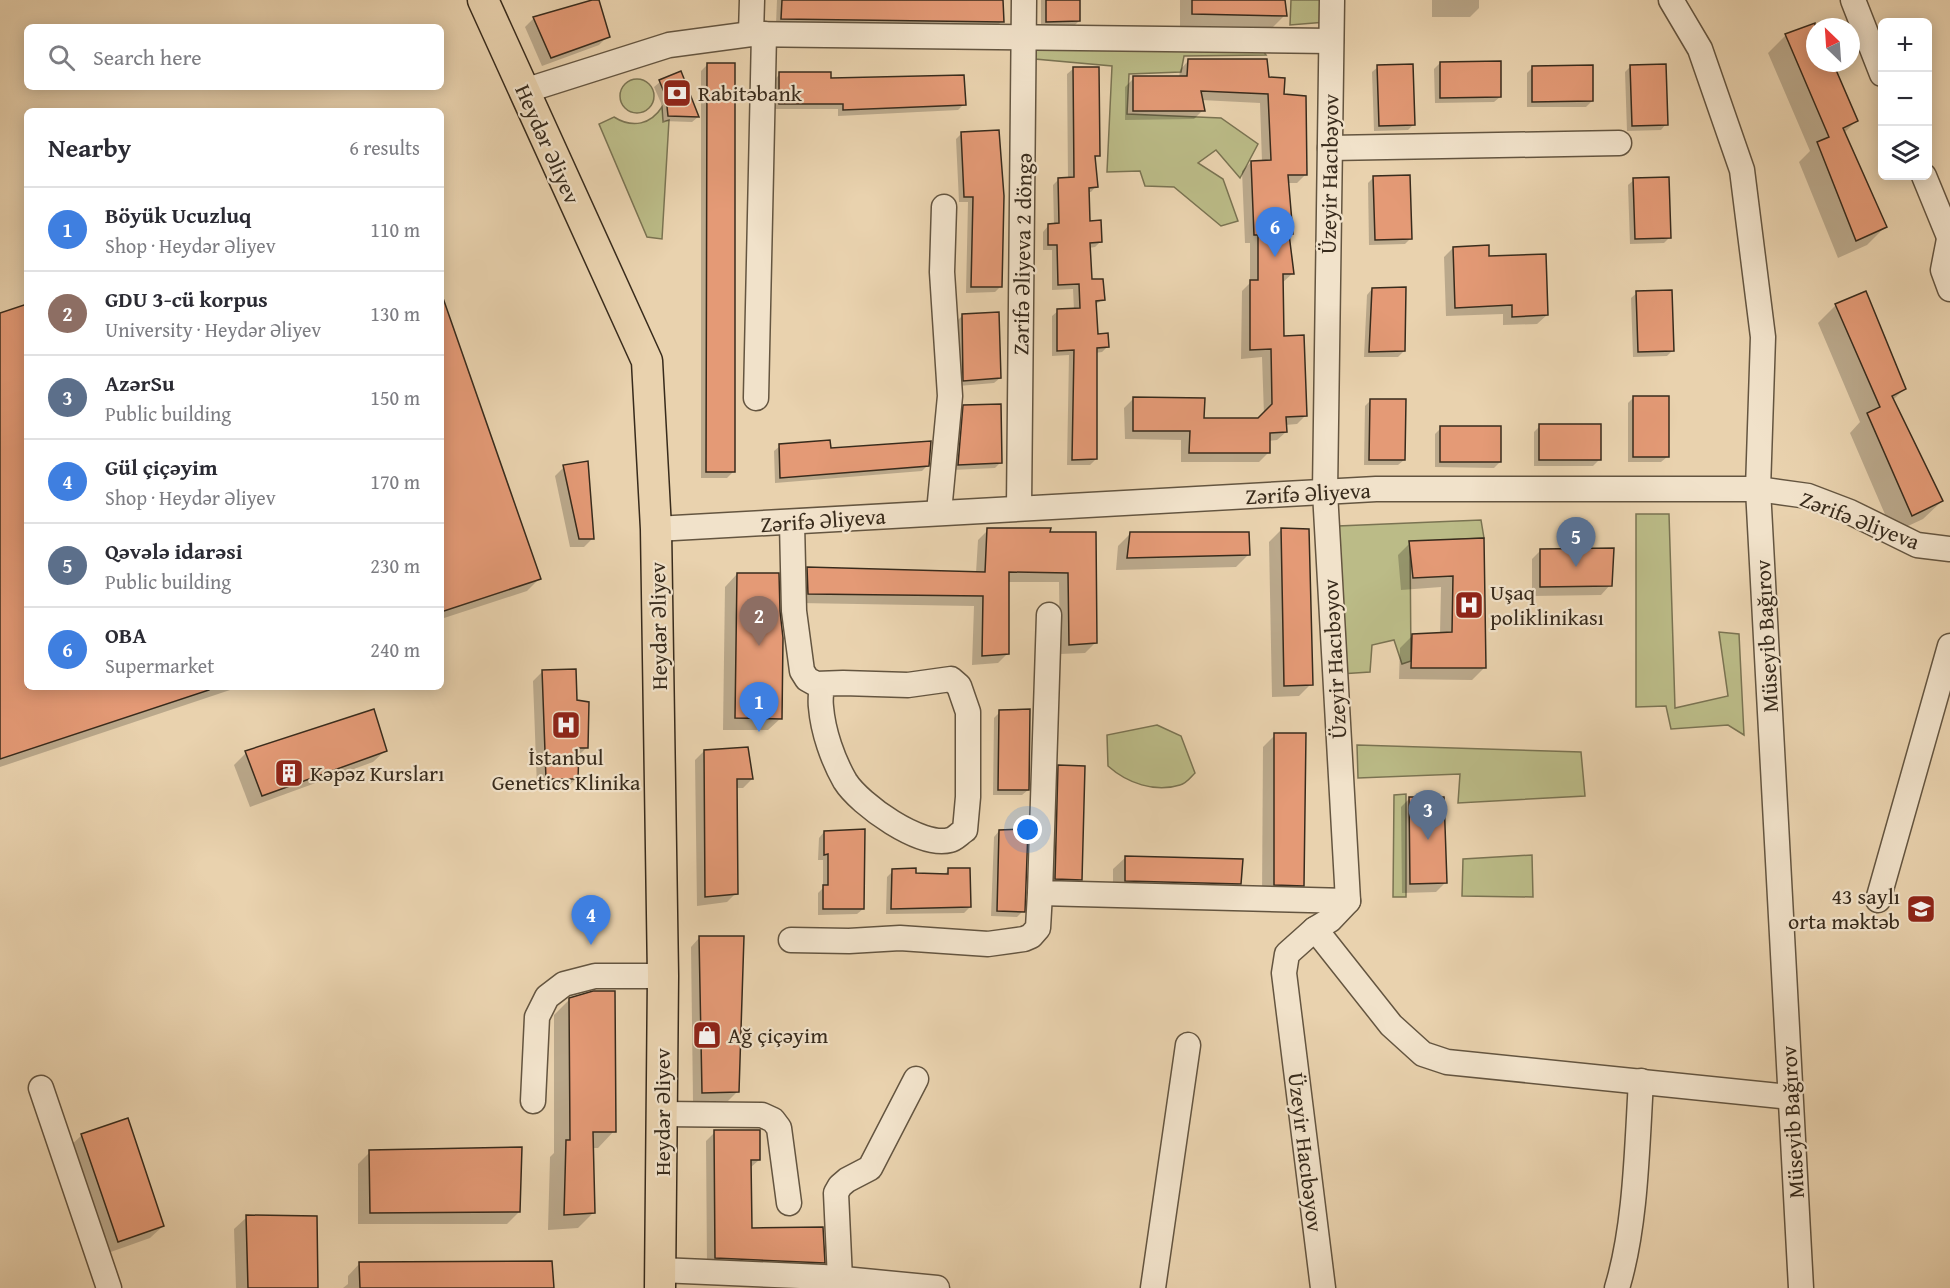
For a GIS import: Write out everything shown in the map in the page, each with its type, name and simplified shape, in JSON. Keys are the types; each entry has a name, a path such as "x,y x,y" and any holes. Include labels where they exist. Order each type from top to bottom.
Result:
{"main road":[{"name":"Heydər Əliyev","path":"483,0 647,361 656,529 663,976 660,1279"}],"street":[{"path":"752,0 758,34 756,398"},
{"name":"Zərifə Əliyeva 2 döngə","path":"1019,508 1024,0"},
{"name":"Üzeyir Hacıbəyov","path":"1323,1288 1284,973 1287,954 1315,929 1330,920 1348,900 1325,492 1332,0"},
{"name":"Müseyib Bağırov","path":"1671,0 1700,49 1742,170 1763,337 1758,489 1801,1288"},
{"path":"1852,0 1881,72"},
{"path":"524,91 669,45 758,34 1331,41"},
{"path":"1330,148 1618,143"},
{"path":"1926,180 1949,235 1943,270 1950,289"},
{"path":"939,512 950,396 942,272 944,207"},
{"name":"Zərifə Əliyeva","path":"656,529 1376,489 1758,489 1808,496 1850,512 1917,545 1950,549"},
{"path":"792,523 794,611 802,671 807,679 816,684 843,683 908,685 951,679 959,686 968,712 968,797 965,830 952,840 941,841 914,835 887,820 847,784 836,763 826,735 820,707 822,684"},
{"path":"791,940 849,941 900,938 988,944 1024,939 1031,936 1038,928 1048,615"},
{"path":"1878,900 1950,646"},
{"path":"1040,893 1348,900"},
{"path":"1315,929 1391,1025 1423,1054 1448,1062 1790,1097"},
{"path":"533,1101 537,1017 547,997 564,984 595,976 663,976"},
{"path":"1153,1288 1188,1045"},
{"path":"840,1279 836,1193 840,1185 870,1168 916,1079"},
{"path":"1617,1288 1631,1216 1641,1082"},
{"path":"41,1088 109,1288"},
{"path":"662,1114 762,1115 773,1120 779,1128 789,1203"},
{"path":"660,1279 840,1279 937,1288"}],"green space":[{"path":"1291,0 1326,0 1326,22 1290,25"},
{"path":"1033,43 1260,46 1266,55 1184,56 1181,72 1129,74 1127,114 1221,118 1258,144 1240,178 1216,150 1198,163 1223,179 1238,221 1221,226 1174,187 1145,186 1140,171 1107,172 1112,66 1035,59"},
{"path":"637,79 649,84 654,96 649,108 637,113 625,108 620,96 625,84"},
{"path":"662,107 663,122 669,120 662,239 647,237 599,124 614,117 628,123 641,123 653,117"},
{"path":"1636,514 1669,514 1675,708 1728,696 1719,632 1739,634 1744,735 1728,725 1671,729 1666,706 1636,707"},
{"path":"1481,520 1484,538 1410,542 1411,661 1402,664 1394,640 1372,645 1370,672 1340,674 1338,526"},
{"path":"1157,725 1181,736 1195,773 1182,784 1161,788 1142,785 1108,766 1107,735"},
{"path":"1357,745 1581,752 1585,796 1458,803 1460,774 1358,778"},
{"path":"1406,794 1406,897 1393,897 1394,795"},
{"path":"1532,855 1533,897 1462,896 1463,859"}],"building":[{"path":"599,0 610,37 551,58 533,17"},
{"path":"782,0 1003,0 1004,22 781,19"},
{"path":"1046,0 1080,0 1080,21 1046,22"},
{"path":"1192,0 1285,0 1287,16 1192,14"},
{"path":"1806,26 1806,72 1837,72 1858,121 1843,128 1887,227 1856,241 1817,142 1829,137 1785,34"},
{"path":"1188,59 1267,59 1269,77 1285,78 1284,94 1306,96 1307,175 1288,175 1293,234 1289,234 1294,274 1283,274 1284,336 1304,335 1307,416 1286,417 1287,432 1270,433 1270,453 1189,453 1190,431 1133,431 1133,397 1205,398 1204,418 1258,418 1272,404 1271,349 1250,350 1250,280 1258,280 1258,235 1254,235 1251,161 1271,160 1268,94 1201,91 1205,111 1133,111 1133,76 1187,76"},
{"path":"1501,61 1501,97 1440,98 1440,62"},
{"path":"707,63 735,63 735,472 706,472"},
{"path":"1413,64 1415,125 1379,126 1377,65"},
{"path":"1666,64 1668,125 1632,126 1630,65"},
{"path":"1593,65 1593,101 1532,102 1532,66"},
{"path":"1073,67 1099,67 1100,156 1095,156 1098,187 1089,188 1090,221 1101,220 1102,242 1090,243 1092,279 1103,279 1105,300 1096,301 1098,334 1108,333 1109,347 1097,348 1097,459 1072,460 1074,350 1057,351 1057,309 1080,308 1079,284 1058,285 1057,245 1048,245 1048,224 1059,223 1058,178 1074,177"},
{"name":"Rabitəbank","path":"681,71 699,117 668,116 666,97 659,80"},
{"path":"779,72 831,72 831,78 964,75 966,105 843,110 843,104 779,104"},
{"path":"999,130 1004,196 1002,287 971,287 973,197 964,197 961,132"},
{"path":"1410,175 1412,239 1375,240 1373,176"},
{"path":"1669,177 1671,238 1635,239 1633,178"},
{"path":"1489,245 1489,256 1546,254 1548,315 1512,317 1512,305 1455,308 1453,247"},
{"path":"1406,287 1405,351 1369,352 1372,288"},
{"path":"1672,290 1674,351 1638,352 1636,291"},
{"path":"1866,291 1906,389 1892,396 1943,501 1912,516 1867,413 1880,407 1835,304"},
{"path":"444,301 541,579 444,611"},
{"path":"24,305 24,690 209,690 0,759 0,313"},
{"path":"999,312 1001,378 963,381 962,314"},
{"path":"1633,396 1669,396 1669,457 1633,457"},
{"path":"1370,399 1406,399 1405,460 1369,460"},
{"path":"1001,404 1002,463 958,465 963,405"},
{"path":"1539,424 1601,424 1601,460 1539,460"},
{"path":"1440,426 1501,426 1501,462 1440,462"},
{"path":"830,440 831,448 931,441 929,466 780,478 779,444"},
{"path":"588,461 594,539 579,539 563,465"},
{"path":"987,528 1051,528 1050,532 1096,532 1097,643 1069,645 1068,573 1009,572 1009,654 982,656 983,596 808,594 807,567 985,572"},
{"path":"1281,528 1309,529 1313,685 1284,686"},
{"path":"1130,532 1249,532 1250,555 1127,558"},
{"name":"Uşaq poliklinikası","path":"1484,538 1486,668 1411,668 1412,634 1452,632 1453,576 1413,578 1409,541"},
{"path":"1614,548 1612,586 1540,587 1540,549"},
{"path":"737,573 779,573 783,638 782,719 735,718"},
{"name":"İstanbul Genetics Klinika","path":"576,669 577,700 589,702 588,748 579,748 578,779 546,779 542,670"},
{"name":"Kəpəz Kursları","path":"374,709 387,751 262,796 245,751"},
{"path":"1030,709 1029,790 998,790 999,710"},
{"path":"1274,733 1306,733 1304,886 1274,885"},
{"path":"748,747 753,779 737,779 738,894 705,897 704,750"},
{"path":"1058,765 1085,766 1082,880 1055,879"},
{"path":"1409,797 1444,797 1447,883 1410,884"},
{"path":"865,829 864,909 823,909 823,885 828,885 828,854 824,855 824,831"},
{"path":"1028,829 1025,912 997,911 999,830"},
{"path":"1125,856 1243,859 1241,884 1125,881"},
{"path":"916,868 916,873 948,874 948,868 970,868 971,907 891,909 892,869"},
{"path":"699,936 744,936 739,1092 702,1093"},
{"path":"593,991 615,991 616,1132 593,1132 595,1213 564,1215 566,1140 570,1140 569,998"},
{"path":"128,1118 164,1226 118,1242 81,1134"},
{"path":"714,1130 760,1130 760,1160 751,1160 752,1228 823,1227 825,1263 715,1258"},
{"path":"522,1147 520,1212 370,1213 369,1150"},
{"path":"246,1215 317,1216 318,1288 248,1288"},
{"path":"552,1261 554,1288 360,1288 359,1262"}],"place":[{"name":"Rabitəbank","path":"677,93"},
{"name":"OBA","path":"1275,257"},
{"name":"Qəvələ idarəsi","path":"1576,567"},
{"name":"Uşaq poliklinikası","path":"1469,605"},
{"name":"GDU 3-cü korpus","path":"759,646"},
{"name":"İstanbul Genetics Klinika","path":"566,725"},
{"name":"Böyük Ucuzluq","path":"759,732"},
{"name":"Kəpəz Kursları","path":"289,773"},
{"name":"AzərSu","path":"1428,840"},
{"name":"43 saylı orta məktəb","path":"1921,909"},
{"name":"Gül çiçəyim","path":"591,945"},
{"name":"Ağ çiçəyim","path":"707,1035"}]}
